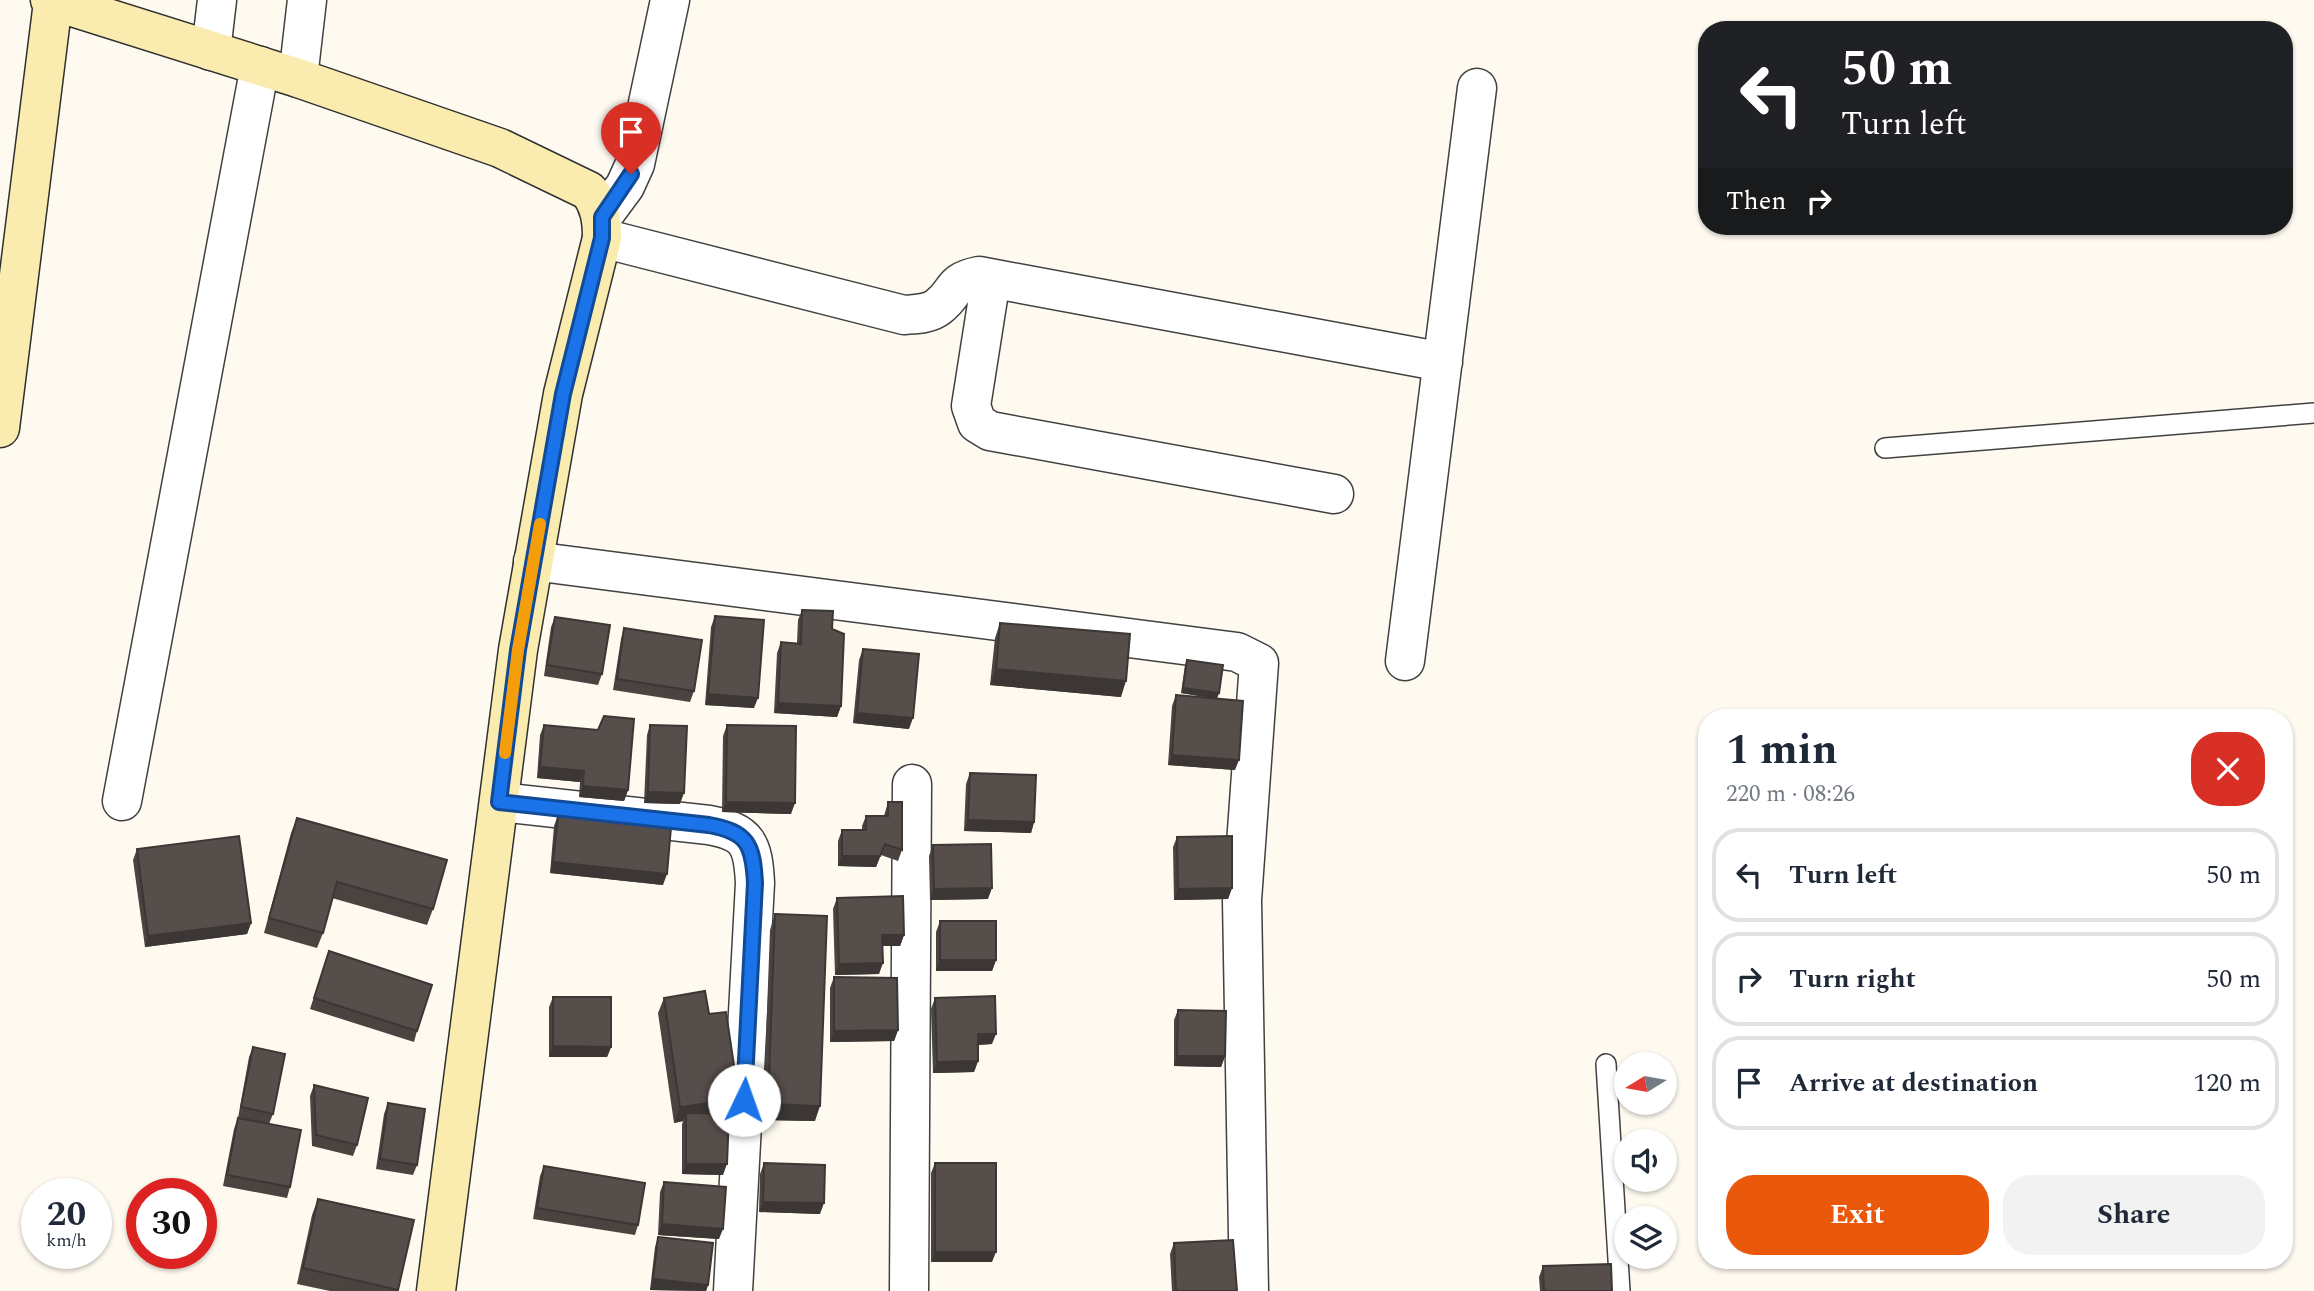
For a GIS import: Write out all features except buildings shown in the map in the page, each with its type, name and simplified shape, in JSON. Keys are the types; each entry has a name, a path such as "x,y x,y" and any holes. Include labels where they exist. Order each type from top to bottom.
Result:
{"street":[{"path":"211,51 217,0"},
{"path":"298,78 307,0"},
{"path":"436,1291 518,650 563,394 602,228 635,164 670,0"},
{"path":"0,428 51,1 298,78 500,148 589,191 596,201 602,228"},
{"path":"122,801 260,66"},
{"path":"1405,662 1477,88"},
{"path":"602,228 904,315 923,313 938,307 963,279 979,276 1443,362"},
{"path":"991,279 971,406 976,423 990,431 1334,494"},
{"path":"533,561 1237,652 1259,663 1242,900 1249,1291"},
{"path":"909,1291 912,785"},
{"path":"499,802 709,825 729,829 747,840 754,859 755,883 733,1291"}],"lane":[{"path":"1885,448 2314,412"},
{"path":"1606,1064 1620,1291"}],"slow traffic":[{"path":"505,753 518,650 540,524"}],"route":[{"path":"631,174 602,217 602,238 563,394 518,650 499,802 709,825 729,829 747,840 754,859 755,883 744,1100"}]}
